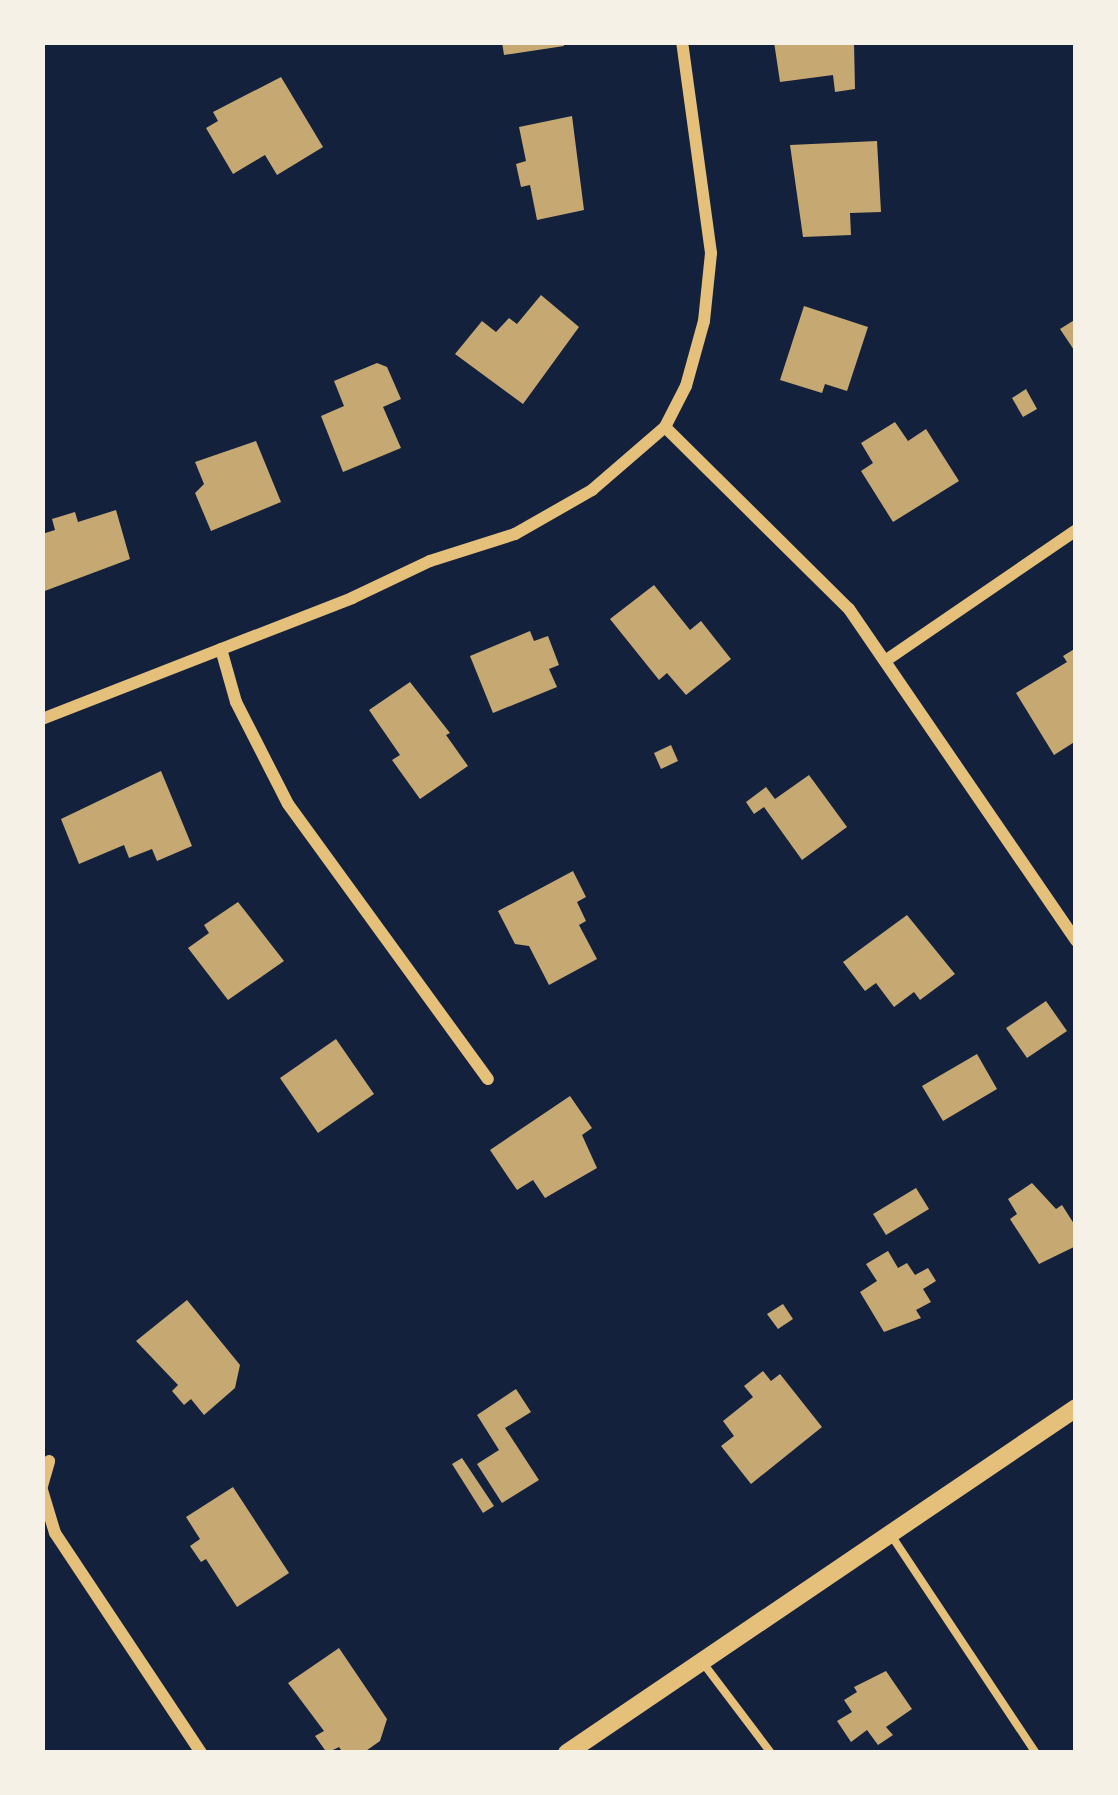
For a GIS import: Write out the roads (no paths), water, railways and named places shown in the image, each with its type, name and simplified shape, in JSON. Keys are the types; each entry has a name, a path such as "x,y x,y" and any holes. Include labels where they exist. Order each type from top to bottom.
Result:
{"street":[{"path":"42,719 430,561 515,534 592,490 664,427 686,386 704,320 710,253 682,42"},
{"path":"664,427 849,609 1076,941"},
{"path":"885,661 1076,530"},
{"path":"221,649 236,702 288,804 488,1078"},
{"path":"567,1753 1076,1408"},
{"path":"49,1461 42,1488 56,1533 201,1753"},
{"path":"42,1543 56,1533"}],"lane":[{"path":"890,1534 1036,1753"},
{"path":"701,1662 771,1753"}]}
